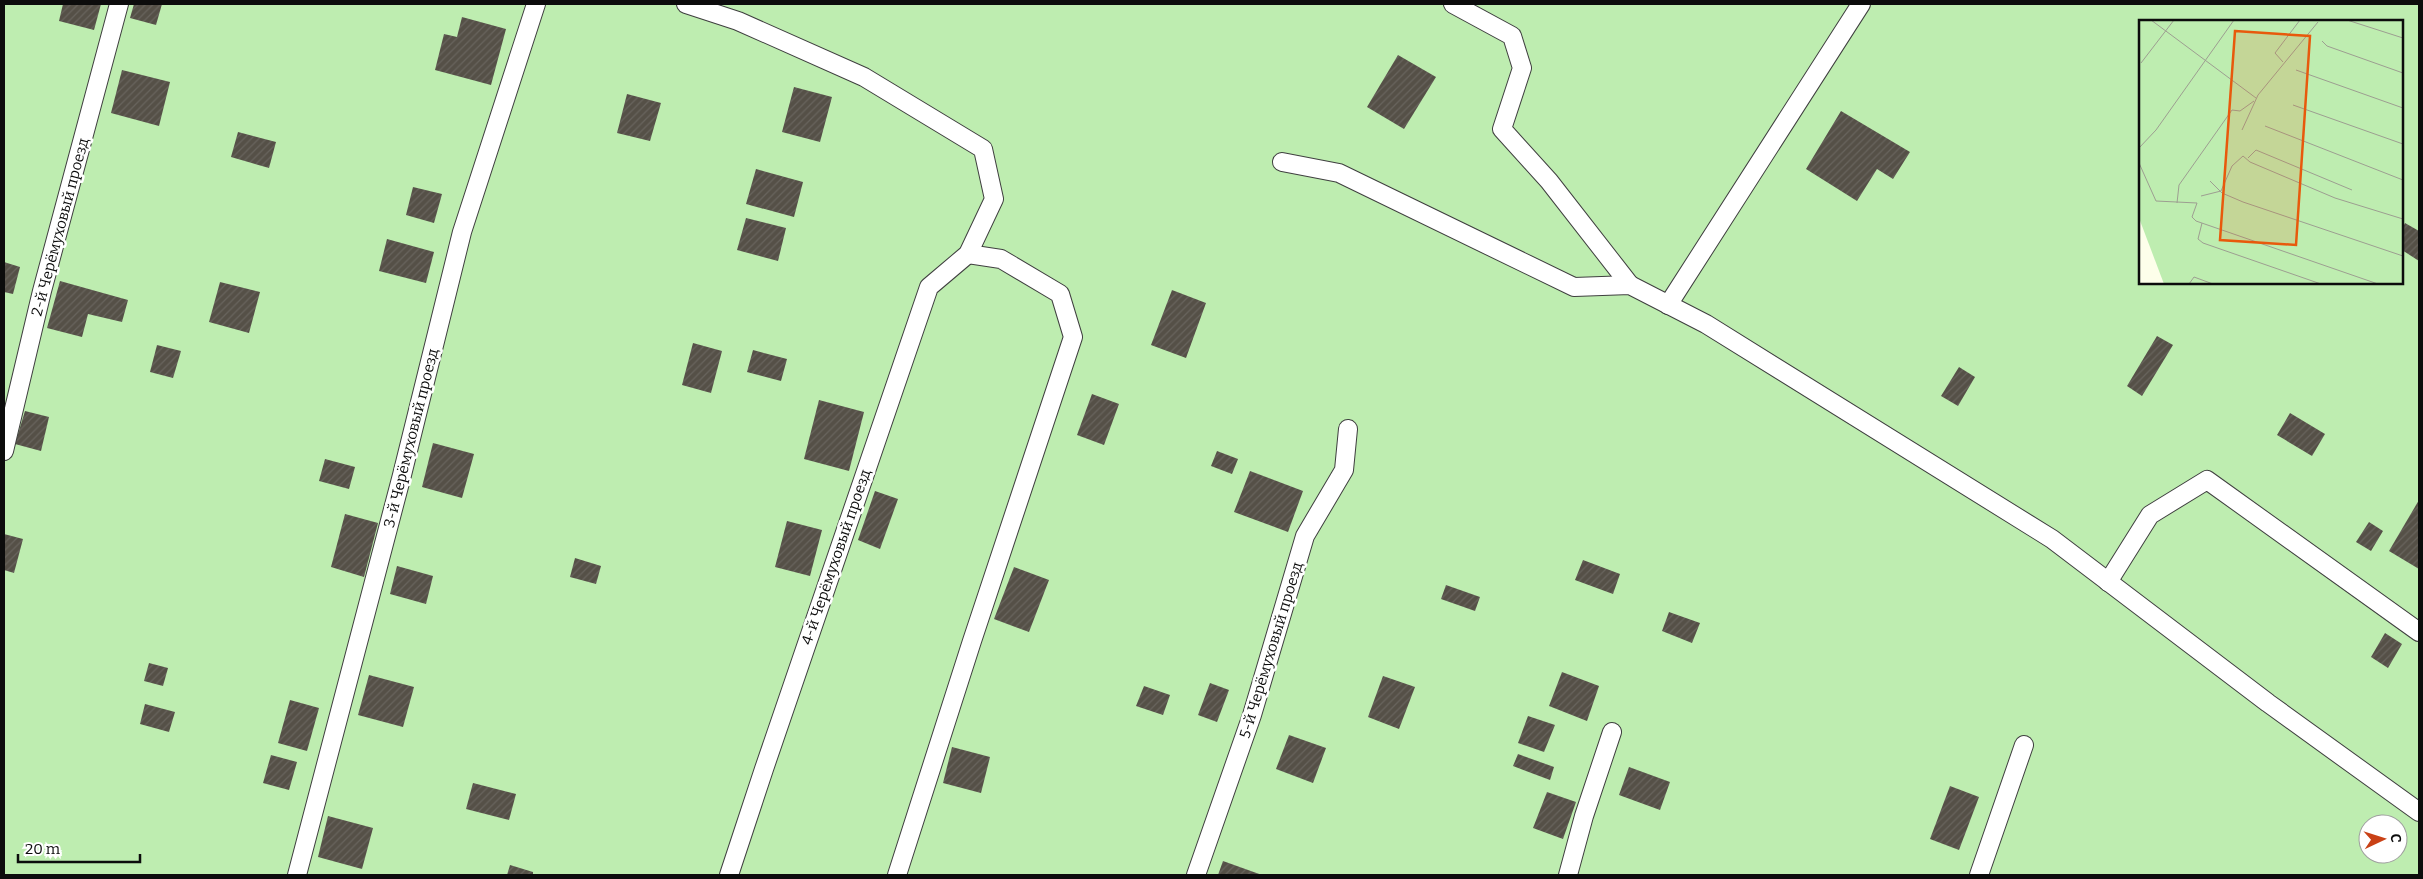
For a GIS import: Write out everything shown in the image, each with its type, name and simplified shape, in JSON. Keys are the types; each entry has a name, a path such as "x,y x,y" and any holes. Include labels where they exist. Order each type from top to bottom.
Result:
{"lane":[{"name":"2-й Черёмуховый проезд","path":"4,451 42,291 119,4"},
{"name":"3-й Черёмуховый проезд","path":"297,875 402,475 462,232 536,4"},
{"path":"686,4 738,21 864,77 983,149 994,199 968,254 1001,259 1060,294 1073,336 897,875"},
{"path":"1454,4 1512,36 1522,68 1502,129 1549,181 1630,285 1706,324 2052,539 2268,704 2419,812"},
{"path":"1668,305 1699,260 1799,98 1861,4"},
{"path":"1282,162 1339,173 1574,288 1630,285"},
{"name":"4-й Черёмуховый проезд","path":"730,875 764,769 929,287 968,254"},
{"name":"5-й Черёмуховый проезд","path":"1196,875 1252,715 1306,536 1344,470 1348,429"},
{"path":"2108,582 2150,514 2207,480 2419,632"},
{"path":"1568,875 1584,816 1612,732"},
{"path":"1979,875 2024,745"}],"green space":[{"path":"4,4 2419,4 2419,875 4,875"}],"building":[{"path":"63,4 101,4 94,30 59,21"},
{"path":"134,4 162,4 156,25 130,18"},
{"path":"462,17 506,29 491,85 435,70 444,34 457,37"},
{"path":"1398,55 1436,77 1404,129 1367,107"},
{"path":"122,70 170,82 159,126 111,113"},
{"path":"794,87 832,97 820,142 782,132"},
{"path":"627,94 661,103 650,141 617,133"},
{"path":"1841,111 1910,152 1893,179 1877,169 1857,201 1806,169"},
{"path":"238,132 276,142 269,168 231,157"},
{"path":"756,169 803,182 794,217 746,204"},
{"path":"413,187 442,194 434,223 406,215"},
{"path":"746,218 786,228 778,261 737,250"},
{"path":"2405,223 2419,231 2419,261 2403,251 2403,227"},
{"path":"387,239 434,252 426,283 379,271"},
{"path":"4,262 20,267 13,294 4,292"},
{"path":"60,281 128,300 122,322 88,314 82,337 47,328"},
{"path":"220,282 260,292 249,333 209,322"},
{"path":"1172,290 1206,303 1186,358 1151,345"},
{"path":"2157,336 2173,345 2142,396 2127,386"},
{"path":"693,343 722,351 711,393 682,385"},
{"path":"157,345 181,351 173,378 150,372"},
{"path":"753,350 787,359 781,381 747,372"},
{"path":"1959,367 1975,377 1958,406 1941,396"},
{"path":"1092,394 1119,404 1104,445 1077,435"},
{"path":"819,400 864,412 849,471 804,459"},
{"path":"25,411 49,417 41,451 15,444"},
{"path":"2290,413 2325,434 2312,456 2277,435"},
{"path":"433,443 474,454 462,498 422,487"},
{"path":"1217,451 1238,459 1232,474 1211,466"},
{"path":"325,459 355,467 349,489 319,481"},
{"path":"1250,471 1303,491 1288,532 1234,512"},
{"path":"875,491 898,499 880,549 858,540"},
{"path":"2419,500 2419,569 2389,551"},
{"path":"345,514 378,523 364,577 331,567"},
{"path":"787,521 822,530 810,576 775,567"},
{"path":"2369,522 2383,531 2371,551 2356,542"},
{"path":"4,534 23,539 14,573 4,570"},
{"path":"575,558 601,566 596,584 570,577"},
{"path":"1583,560 1620,574 1613,594 1575,580"},
{"path":"397,566 433,576 426,604 390,594"},
{"path":"1014,567 1049,580 1029,632 994,619"},
{"path":"1446,585 1480,597 1475,611 1441,599"},
{"path":"1669,612 1700,623 1692,643 1662,631"},
{"path":"2385,633 2402,644 2388,668 2371,657"},
{"path":"149,663 168,668 163,686 144,681"},
{"path":"1562,672 1599,686 1587,721 1549,706"},
{"path":"369,675 414,687 403,727 358,715"},
{"path":"1383,676 1415,687 1399,729 1368,717"},
{"path":"1210,683 1229,690 1217,722 1198,715"},
{"path":"1144,686 1170,695 1163,715 1136,706"},
{"path":"290,700 319,708 307,751 278,743"},
{"path":"145,704 175,712 169,732 140,724"},
{"path":"1528,716 1555,725 1544,752 1518,743"},
{"path":"1289,735 1326,748 1313,783 1276,769"},
{"path":"952,747 990,757 981,793 943,783"},
{"path":"1518,754 1554,767 1550,780 1513,766"},
{"path":"271,755 297,762 289,790 263,783"},
{"path":"1629,767 1670,782 1660,810 1619,795"},
{"path":"473,783 516,794 509,820 466,809"},
{"path":"1950,786 1979,797 1959,850 1930,839"},
{"path":"1547,792 1576,802 1563,839 1533,828"},
{"path":"328,816 373,828 362,869 318,857"},
{"path":"1223,861 1262,875 1218,875"},
{"path":"510,865 533,872 533,875 507,875"}]}
